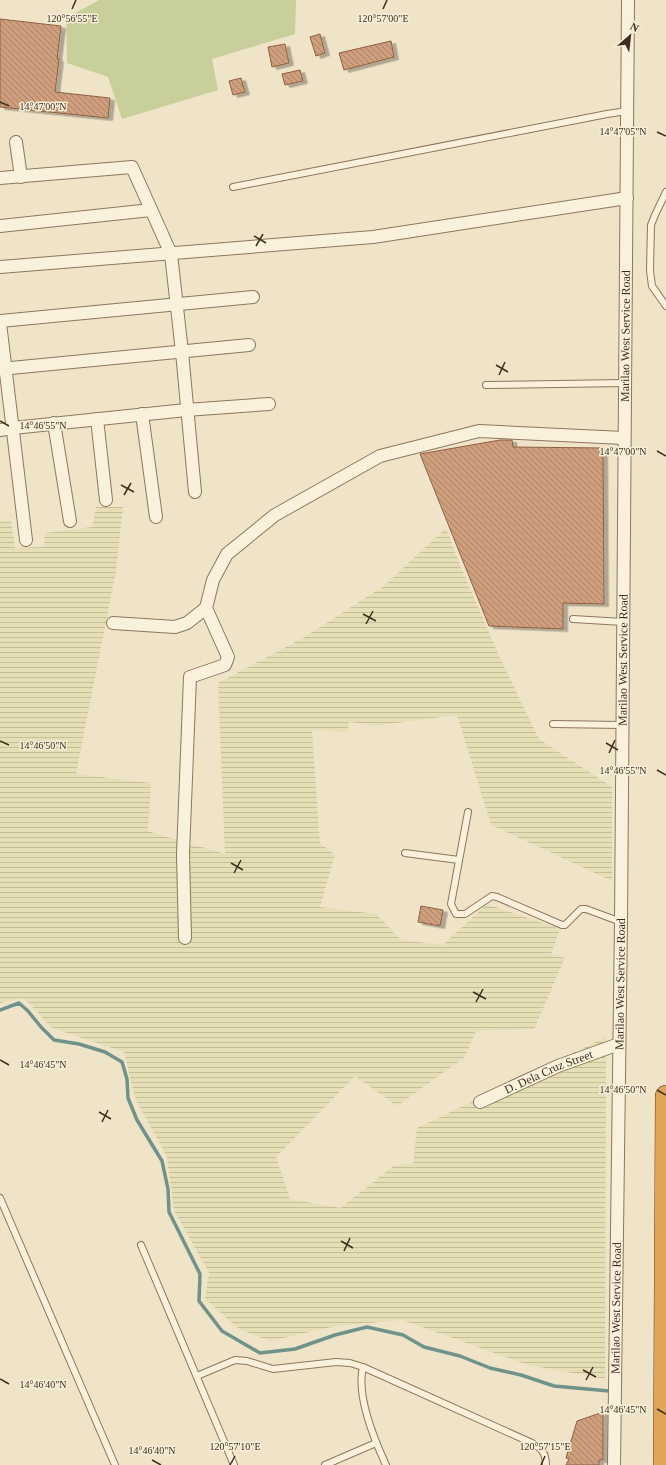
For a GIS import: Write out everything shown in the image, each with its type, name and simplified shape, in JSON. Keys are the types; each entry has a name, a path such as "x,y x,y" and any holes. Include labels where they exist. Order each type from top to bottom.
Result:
{"highway":[{"path":"664,1465 666,1096"}],"street":[{"name":"Marilao West Service Road","path":"614,1465 623,725 628,0"},
{"path":"16,142 20,176"},
{"path":"0,178 132,167 171,254 195,492"},
{"path":"0,267 373,237 627,198"},
{"path":"0,226 151,210"},
{"path":"26,540 13,428 3,369 0,322 253,297"},
{"path":"3,369 249,345"},
{"path":"0,430 142,414 269,404"},
{"path":"142,414 156,517"},
{"path":"96,419 106,500"},
{"path":"54,423 70,521"},
{"path":"185,938 183,854 190,677 225,664 228,657 206,608 213,580 227,554 275,515 380,456 479,431 624,438"},
{"path":"113,623 175,627 187,622 206,608"},
{"name":"D. Dela Cruz Street","path":"480,1102 558,1066 619,1044"}],"lane":[{"path":"233,186 627,111"},
{"path":"666,192 654,215 651,225 650,271 652,286 666,306"},
{"path":"486,385 625,382"},
{"path":"573,619 623,622"},
{"path":"553,724 623,725"},
{"path":"468,812 451,904 456,914 465,914 492,896 565,926 581,909 586,909 621,922"},
{"path":"405,853 459,860"},
{"path":"0,1198 115,1465"},
{"path":"141,1245 234,1465"},
{"path":"197,1376 235,1360 248,1360 274,1369 336,1362 350,1363 537,1445 544,1453 546,1465"},
{"path":"363,1368 360,1380 361,1393 376,1443 386,1465"},
{"path":"325,1465 376,1443"}],"shaded area":[{"path":"96,507 123,507 116,571 76,774 151,783 148,831 225,854 218,683 303,638 384,586 446,528 459,563 500,658 539,739 612,787 612,881 491,825 457,715 374,726 349,722 348,732 312,730 320,843 335,855 320,907 376,914 401,940 443,945 487,904 560,929 551,954 565,958 534,1029 476,1031 465,1057 397,1106 355,1076 276,1157 290,1199 340,1208 395,1165 413,1164 417,1128 606,1037 605,1379 528,1365 402,1320 336,1326 270,1341 239,1329 205,1299 209,1273 174,1210 167,1157 135,1098 124,1052 52,1028 24,998 0,1003 0,522 11,521 15,548 44,547 45,533 92,527"}],"green space":[{"path":"99,0 296,0 295,34 212,59 218,90 122,119 108,77 67,63 66,18"}],"building":[{"path":"0,19 61,26 55,92 110,98 108,118 0,107"},
{"path":"320,34 325,53 316,56 310,37"},
{"path":"391,41 394,57 344,70 339,53"},
{"path":"285,44 289,63 272,67 268,47"},
{"path":"300,70 303,81 285,85 282,74"},
{"path":"241,78 245,92 233,95 229,81"},
{"path":"500,440 512,440 513,447 603,448 604,604 563,603 563,629 489,626 420,454"},
{"path":"421,906 443,910 440,926 418,922"},
{"path":"603,1412 603,1460 599,1460 599,1465 566,1465 569,1459 566,1458 577,1421"}],"waterway":[{"path":"0,1010 19,1003 54,1040 79,1044 105,1052 122,1062 127,1079 128,1098 137,1120 162,1161 168,1189 169,1212 200,1274 199,1301 222,1331 260,1353 295,1349 335,1335 367,1327 403,1335 424,1347 460,1356 490,1368 521,1375 554,1386 609,1391"}]}
